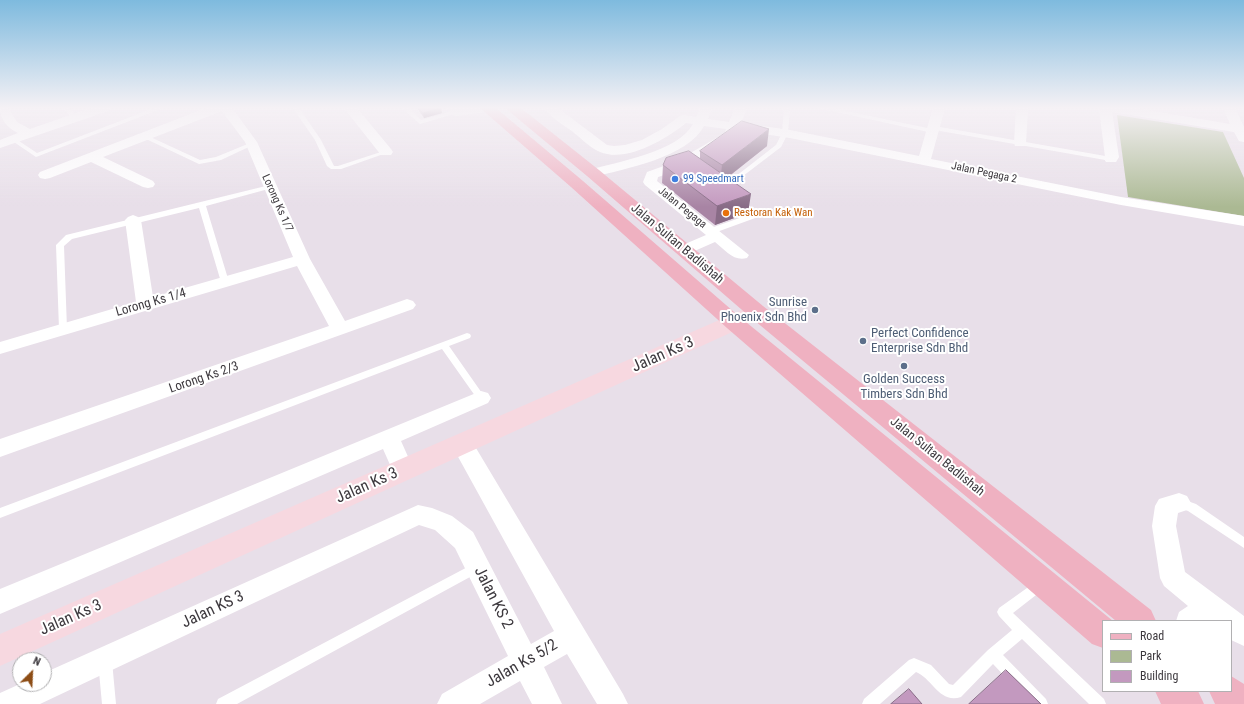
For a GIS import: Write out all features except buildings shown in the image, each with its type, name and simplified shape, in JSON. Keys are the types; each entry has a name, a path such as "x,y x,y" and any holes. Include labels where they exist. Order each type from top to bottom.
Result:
{"main road":[{"name":"Jalan Sultan Badlishah","path":"525,141 577,184 745,317 1139,620"},
{"name":"Jalan Sultan Badlishah","path":"552,141 684,250 745,317 1043,583 1102,632"},
{"path":"1173,692 1187,704"},
{"path":"1227,692 1241,704"}],"street":[{"path":"0,144 11,141"},
{"path":"45,175 136,141"},
{"name":"Lorong Ks 1/7","path":"250,141 302,259 340,329"},
{"path":"377,141 386,152"},
{"name":"Jalan Pegaga 2","path":"591,141 603,150 613,151 629,148 650,141"},
{"path":"593,174 671,148 683,141"},
{"name":"Jalan Pegaga","path":"722,141 688,165 652,175 650,182 741,255"},
{"name":"Jalan Pegaga 2","path":"820,141 1121,201 1244,221"},
{"path":"924,161 930,141"},
{"path":"1110,141 1111,159"},
{"path":"92,157 148,184"},
{"path":"133,220 145,305"},
{"name":"Jalan Pegaga","path":"684,250 714,234"},
{"name":"Lorong Ks 1/4","path":"0,348 302,259"},
{"name":"Lorong Ks 2/3","path":"0,448 407,305"},
{"name":"Jalan Ks 3","path":"0,650 745,317"},
{"path":"0,602 481,398"},
{"path":"388,437 403,470"},
{"path":"462,444 572,636 613,704"},
{"path":"1179,503 1167,506 1164,526 1173,578 1209,616"},
{"name":"Jalan KS 2","path":"418,515 434,518 451,527 464,540 547,704"},
{"name":"Jalan KS 3","path":"8,704 418,515"},
{"path":"1232,624 1244,633"},
{"name":"Jalan Ks 5/2","path":"452,704 572,636"}],"lane":[{"path":"15,141 36,155 73,141"},
{"path":"154,141 203,163 212,161 252,144"},
{"path":"318,141 330,166 333,168 339,168 386,152"},
{"path":"729,194 719,187 779,146 782,141"},
{"path":"1007,141 1111,159"},
{"path":"63,329 60,245 70,237 133,220 202,205 270,187"},
{"path":"714,234 755,215 755,212 736,198"},
{"path":"202,205 225,282"},
{"path":"0,513 467,336"},
{"path":"444,345 481,398"},
{"path":"1179,503 1192,508 1244,543"},
{"path":"223,704 477,567"},
{"path":"1043,583 1003,612 1099,704"},
{"path":"869,704 914,665 924,668 942,688 949,692 956,692 993,655 1022,630"},
{"path":"993,655 1041,704"},
{"path":"105,659 109,704"}],"green space":[{"path":"1120,141 1227,141 1244,178 1244,216 1128,197"}],"place":[{"name":"99 Speedmart","path":"675,179"},
{"name":"Restoran Kak Wan","path":"726,213"},
{"name":"Sunrise Phoenix Sdn Bhd","path":"815,310"},
{"name":"Perfect Confidence Enterprise Sdn Bhd","path":"863,341"},
{"name":"Golden Success Timbers Sdn Bhd","path":"904,366"}]}
